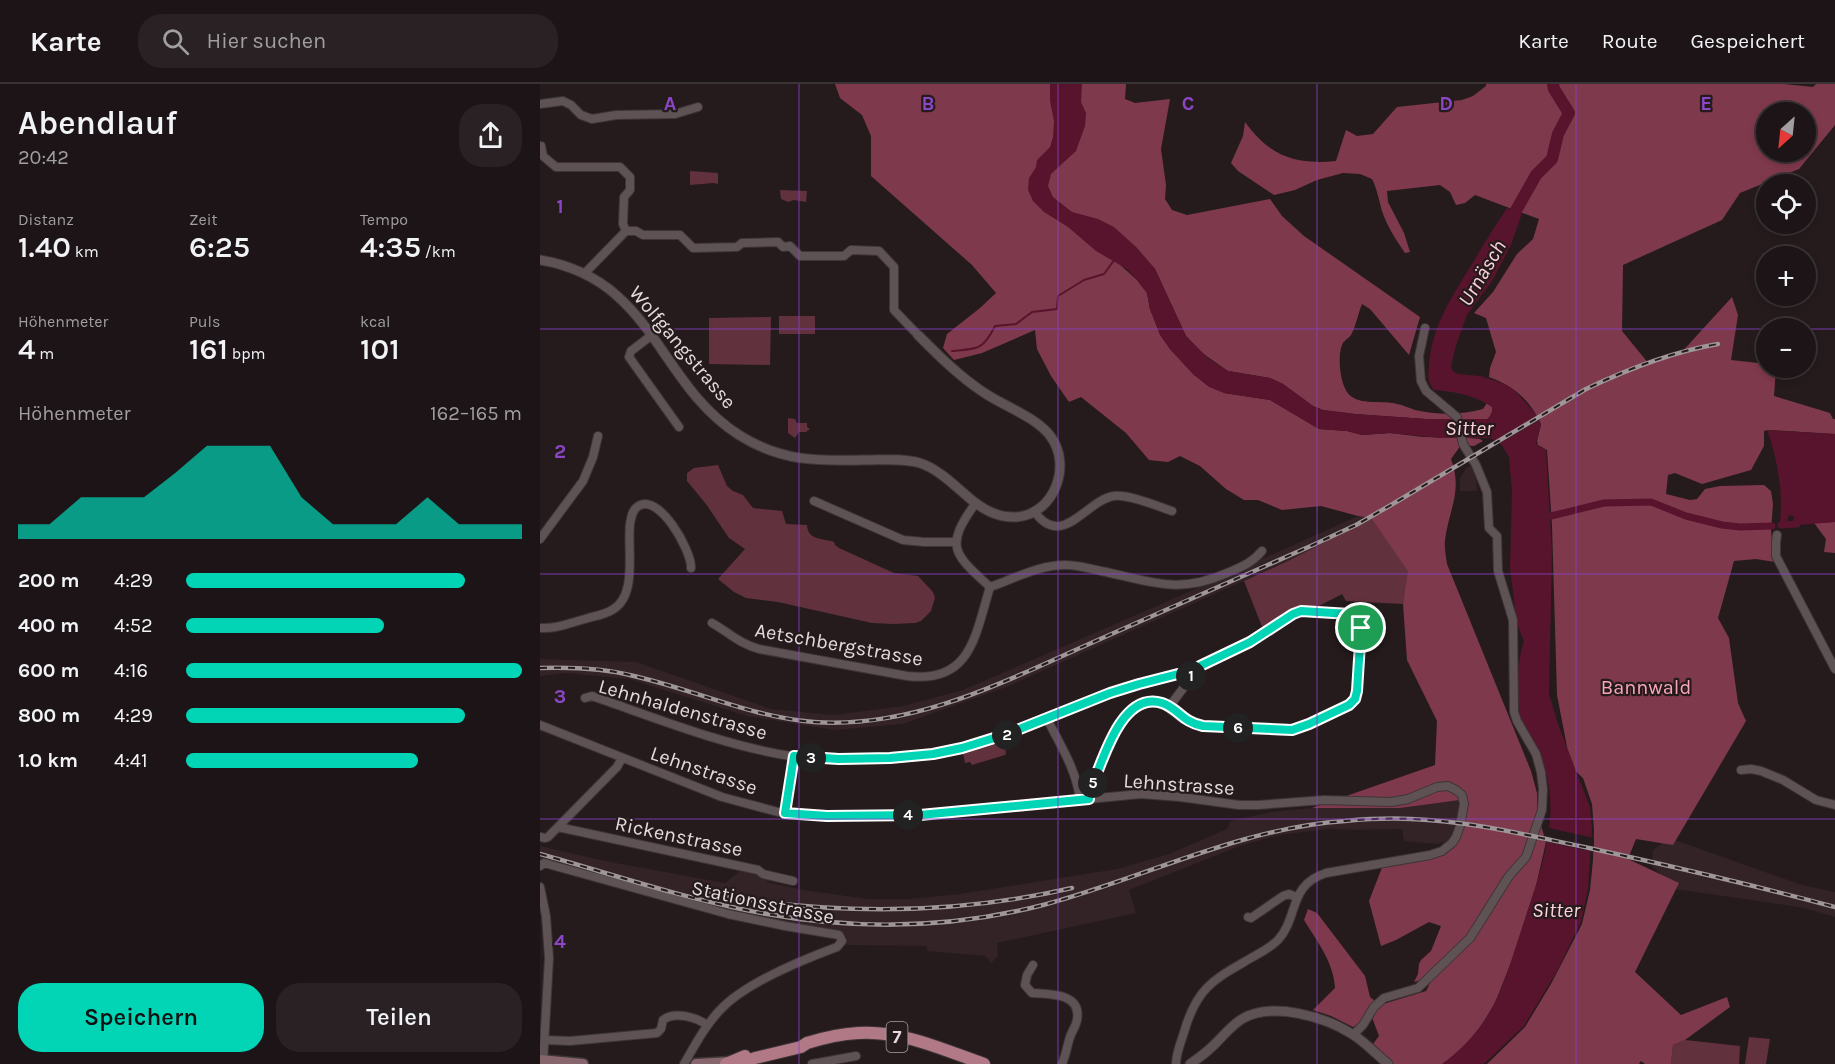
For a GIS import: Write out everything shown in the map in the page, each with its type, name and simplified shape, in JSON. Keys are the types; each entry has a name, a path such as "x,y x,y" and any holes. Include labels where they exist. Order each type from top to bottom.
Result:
{"main road":[{"name":"7","path":"731,1063 741,1057 798,1041 807,1043 850,1033 884,1034 931,1045 984,1064"},
{"path":"542,1061 583,1064"},
{"path":"696,1064 731,1063"}],"street":[{"path":"540,104 563,101 581,115 592,119 616,115 675,114 698,107"},
{"path":"541,146 543,156 556,167 620,167 630,177 630,190 624,197 623,224 626,231"},
{"path":"585,273 626,231 636,231 642,235 680,235 693,248 738,247 742,243 778,242 783,247 790,246 800,256 844,256 851,250 879,251 894,267 894,310 898,320 918,335 966,380 1041,427 1053,440 1060,460 1058,482 1050,497 1034,512 1039,518 1047,523 1065,525 1105,498 1118,496 1172,511"},
{"name":"Wolfgangstrasse","path":"540,260 567,266 605,285 620,298 652,335 688,386 707,408 727,427 755,445 796,459 835,461 893,459 920,463 940,474 975,504 987,511 1005,516 1023,516 1034,512"},
{"path":"1353,1035 1363,1025 1374,1007 1384,998 1418,988 1470,938 1509,876 1526,857 1542,810 1541,772 1536,754 1514,712 1513,620 1498,571 1497,536 1489,528 1487,492 1476,465 1463,444 1457,417 1454,412 1426,391 1421,381 1419,356 1425,328"},
{"path":"652,335 631,351 629,357 679,427"},
{"path":"540,539 583,481 593,457 598,436"},
{"path":"814,501 903,540 956,542"},
{"path":"540,628 557,627 595,616 613,610 620,604 627,592 629,580 628,547 631,517 636,508 642,505 648,504 654,507 681,538 692,563 691,568"},
{"path":"975,504 960,528 956,542 963,562 990,587 1038,569 1065,565 1164,585 1191,585 1211,580 1247,564 1262,551"},
{"path":"1778,535 1776,556 1835,669"},
{"name":"Aetschbergstrasse","path":"711,623 739,642 759,649 907,676 934,676 949,671 966,654 973,641 990,587"},
{"path":"1089,799 1089,794 1118,727 1132,709 1146,703 1157,702 1169,707 1183,719 1203,726 1287,730 1297,729 1349,705 1355,699 1357,691 1361,623 1358,618 1350,614 1298,612 1250,642 1200,666 1169,707"},
{"name":"Lehnhaldenstrasse","path":"585,698 592,696 748,747 822,759 866,759 933,754 983,742 1139,684 1178,674 1189,680"},
{"path":"1047,719 1073,772 1080,800"},
{"name":"Lehnstrasse","path":"540,725 722,797 785,813 827,816 920,815 1141,795 1258,805 1305,801 1400,801 1443,786 1452,787 1460,793 1464,804 1459,831 1452,843 1443,850 1430,855 1326,873 1313,878 1306,884 1296,897 1287,926 1276,942 1218,977 1197,998 1189,1014 1176,1064"},
{"path":"785,813 794,756"},
{"path":"540,837 547,838 617,766 621,758"},
{"path":"1740,770 1761,771 1783,780 1816,800 1835,805"},
{"name":"Rickenstrasse","path":"558,827 758,870 763,874 793,881"},
{"name":"Stationsstrasse","path":"542,864 738,916 840,935 842,941 837,947 794,965 740,993 707,1025 684,1064"},
{"path":"540,887 543,916 545,1040 542,1061"},
{"name":"Lehnstrasse","path":"1248,917 1251,918 1283,896 1289,894 1296,897"},
{"path":"1033,965 1027,975 1025,985 1032,993 1062,996 1071,1000 1077,1008 1077,1021 1062,1064"},
{"path":"1190,1064 1236,1023 1248,1016 1261,1012 1281,1012 1309,1016 1333,1024 1364,1043 1388,1064"},
{"path":"545,1040 570,1041 657,1033 661,1029 663,1020 669,1016 689,1017 707,1025"},
{"path":"812,1064 856,1056"}],"shaded area":[{"path":"690,171 718,173 718,184 690,185"},
{"path":"780,190 807,191 806,202 794,200 788,202 781,199"},
{"path":"779,316 815,316 815,334 779,334"},
{"path":"771,317 770,365 709,364 709,318"},
{"path":"788,418 795,419 797,423 807,423 810,429 806,432 799,432 795,438 788,433"},
{"path":"718,465 727,486 743,495 753,508 782,511 786,524 807,525 810,534 817,538 834,542 839,548 894,573 918,576 933,592 935,598 931,611 921,621 915,623 872,623 778,602 746,598 734,592 718,579 745,549 729,538 687,481 687,473 694,468"},
{"path":"1473,465 1476,471 1477,491 1460,491 1460,478 1466,468"},
{"path":"1358,516 1371,518 1288,561 1009,686 903,724 835,730 747,716 629,679 566,673 540,676 540,659 636,662 771,709 834,715 903,706 963,690"},
{"path":"1371,518 1409,571 1403,604 1346,601 1342,594 1315,608 1297,606 1263,629 1244,581"},
{"path":"1004,742 1005,755 972,765 970,762 965,763 963,753"},
{"path":"1460,799 1454,834 1449,841 1436,844 1404,841 1402,829 1328,829 1278,835 1240,846 1129,890 1136,913 997,943 998,956 991,963 985,956 928,951 926,946 848,945 839,935 785,926 544,863 540,857 540,846 605,861 725,883 740,871 767,877 767,882 803,890 868,899 909,899 960,894 1117,869 1169,854 1227,829 1231,821 1271,812 1312,808 1400,808"},
{"path":"1669,838 1802,885 1835,892 1835,917 1799,907 1675,889 1651,865 1653,850"},
{"path":"1749,1037 1770,1039 1766,1064 1745,1064"},
{"path":"1685,1040 1740,1046 1739,1064 1671,1064 1673,1045"}],"green space":[{"path":"835,84 1126,84 1125,99 1135,103 1170,99 1161,149 1166,185 1165,199 1172,210 1187,215 1270,199 1282,216 1304,236 1420,317 1409,355 1370,309 1362,304 1353,331 1341,350 1342,381 1352,397 1362,401 1402,405 1432,413 1475,411 1483,409 1487,403 1492,407 1491,415 1484,420 1426,419 1323,410 1313,406 1283,384 1270,378 1228,371 1202,353 1186,336 1155,269 1135,246 1118,263 1137,280 1147,293 1150,309 1160,334 1170,349 1194,375 1224,393 1270,400 1319,429 1347,431 1362,435 1390,433 1483,441 1474,446 1461,445 1451,459 1456,481 1445,540 1447,564 1531,771 1537,793 1537,812 1546,842 1536,886 1512,960 1495,1003 1470,1040 1456,1055 1443,1064 1388,1064 1370,1048 1379,1036 1370,1012 1357,1026 1353,1027 1313,1010 1335,988 1328,961 1304,920 1308,909 1317,913 1365,976 1370,997 1380,1005 1426,991 1433,977 1414,982 1419,964 1431,951 1441,926 1429,922 1381,946 1369,901 1383,865 1440,854 1453,848 1463,828 1467,813 1460,800 1400,808 1312,808 1435,765 1437,721 1407,660 1403,604 1408,571 1371,518 1321,506 1282,510 1258,500 1244,500 1226,489 1200,466 1180,456 1168,462 1149,460 1126,433 1081,397 1069,402 1051,376 1037,349 1035,330 982,353 954,360 943,348 947,334 996,293 972,265 871,176 871,136 862,115 840,98"},
{"name":"Bannwald","path":"1486,84 1784,84 1813,87 1816,84 1835,84 1835,125 1816,148 1816,102 1756,102 1756,162 1805,162 1799,169 1787,174 1756,174 1756,186 1740,193 1722,220 1623,265 1622,331 1649,364 1680,354 1732,297 1738,315 1731,360 1756,363 1756,378 1775,378 1774,396 1830,413 1835,419 1835,434 1764,431 1764,446 1751,470 1702,484 1675,473 1668,475 1666,494 1690,500 1697,499 1705,489 1720,486 1764,485 1771,491 1773,504 1771,531 1775,562 1756,559 1734,561 1718,618 1729,638 1738,703 1746,721 1673,845 1636,839 1628,859 1679,883 1635,972 1681,1015 1727,997 1730,1007 1685,1040 1673,1045 1671,1064 1645,1064 1641,1061 1639,1064 1487,1064 1525,1027 1551,984 1582,924 1590,890 1593,860 1592,804 1583,778 1571,767 1557,695 1552,525 1547,450 1538,445 1541,424 1526,401 1514,390 1489,377 1496,352 1486,318 1474,313 1493,292 1517,254 1533,239 1539,219 1475,195 1465,203 1456,205 1450,192 1440,185 1387,191 1388,202 1404,233 1410,252 1405,253 1386,222 1372,179 1360,174 1343,173 1274,195 1238,171 1231,163 1243,136 1245,122 1264,143 1284,156 1308,161 1336,161 1346,130 1357,136 1373,134 1397,107 1462,100 1473,96"},
{"path":"1835,522 1835,553 1824,552 1826,539 1814,523"}],"water":[{"name":"Sitter","path":"1050,84 1082,84 1081,102 1086,113 1085,126 1076,151 1051,174 1048,186 1053,197 1072,212 1098,219 1114,227 1135,246 1155,269 1186,336 1209,359 1228,371 1270,378 1323,410 1426,419 1488,419 1492,407 1485,403 1464,395 1434,390 1428,378 1431,349 1452,297 1507,208 1522,213 1511,245 1492,281 1467,315 1451,366 1458,374 1480,376 1507,385 1534,412 1541,425 1536,443 1546,450 1552,553 1549,694 1590,807 1592,829 1588,889 1581,922 1556,973 1524,1026 1484,1064 1442,1064 1458,1051 1479,1028 1499,994 1541,866 1549,831 1550,814 1548,778 1540,754 1522,722 1517,706 1517,677 1524,641 1517,624 1510,568 1512,491 1509,457 1501,444 1490,438 1440,438 1390,433 1362,435 1347,431 1319,429 1270,400 1224,393 1209,387 1194,375 1160,335 1150,309 1147,293 1127,269 1096,251 1033,201 1028,190 1029,178 1036,167 1037,160 1050,147 1053,137 1054,121 1050,101"},
{"path":"1767,430 1835,434 1835,522 1799,525 1799,522 1793,522 1794,516 1789,515 1787,522 1780,523 1779,476"}],"pier":[{"path":"1539,415 1541,419 1497,445 1493,442"},
{"path":"1545,827 1594,838 1594,852 1543,841"}],"waterway":[{"name":"Urnäsch","path":"1510,226 1514,214 1536,175 1552,159 1558,134 1569,113 1553,84"},
{"path":"952,351 979,347 987,340 995,326 1016,324 1032,312 1057,309 1058,296 1084,280 1104,274 1115,259"},
{"path":"1543,516 1604,503 1651,502 1686,516 1722,525 1772,526"},
{"path":"1781,525 1797,524"}],"railway":[{"path":"540,668 587,669 622,673 768,715 814,722 852,722 889,718 925,710 960,699 1030,671 1356,525 1586,389 1667,356 1718,344"},
{"path":"540,854 668,891 783,917 857,924 932,923 969,919 1043,905 1268,833 1345,821 1411,819 1456,823 1523,834 1681,869 1835,907"},
{"path":"702,892 794,905 887,909 980,904 1072,888"}],"route":[{"path":"1301,611 1355,615 1361,623 1361,628 1357,691 1355,699 1349,705 1301,728 1282,730 1203,726 1183,719 1162,703 1142,704 1132,709 1118,727 1089,794 1089,799 920,815 827,816 785,813 794,756 822,759 910,757 983,742 1139,684 1178,674 1189,680 1200,666 1250,642 1301,611"}]}
